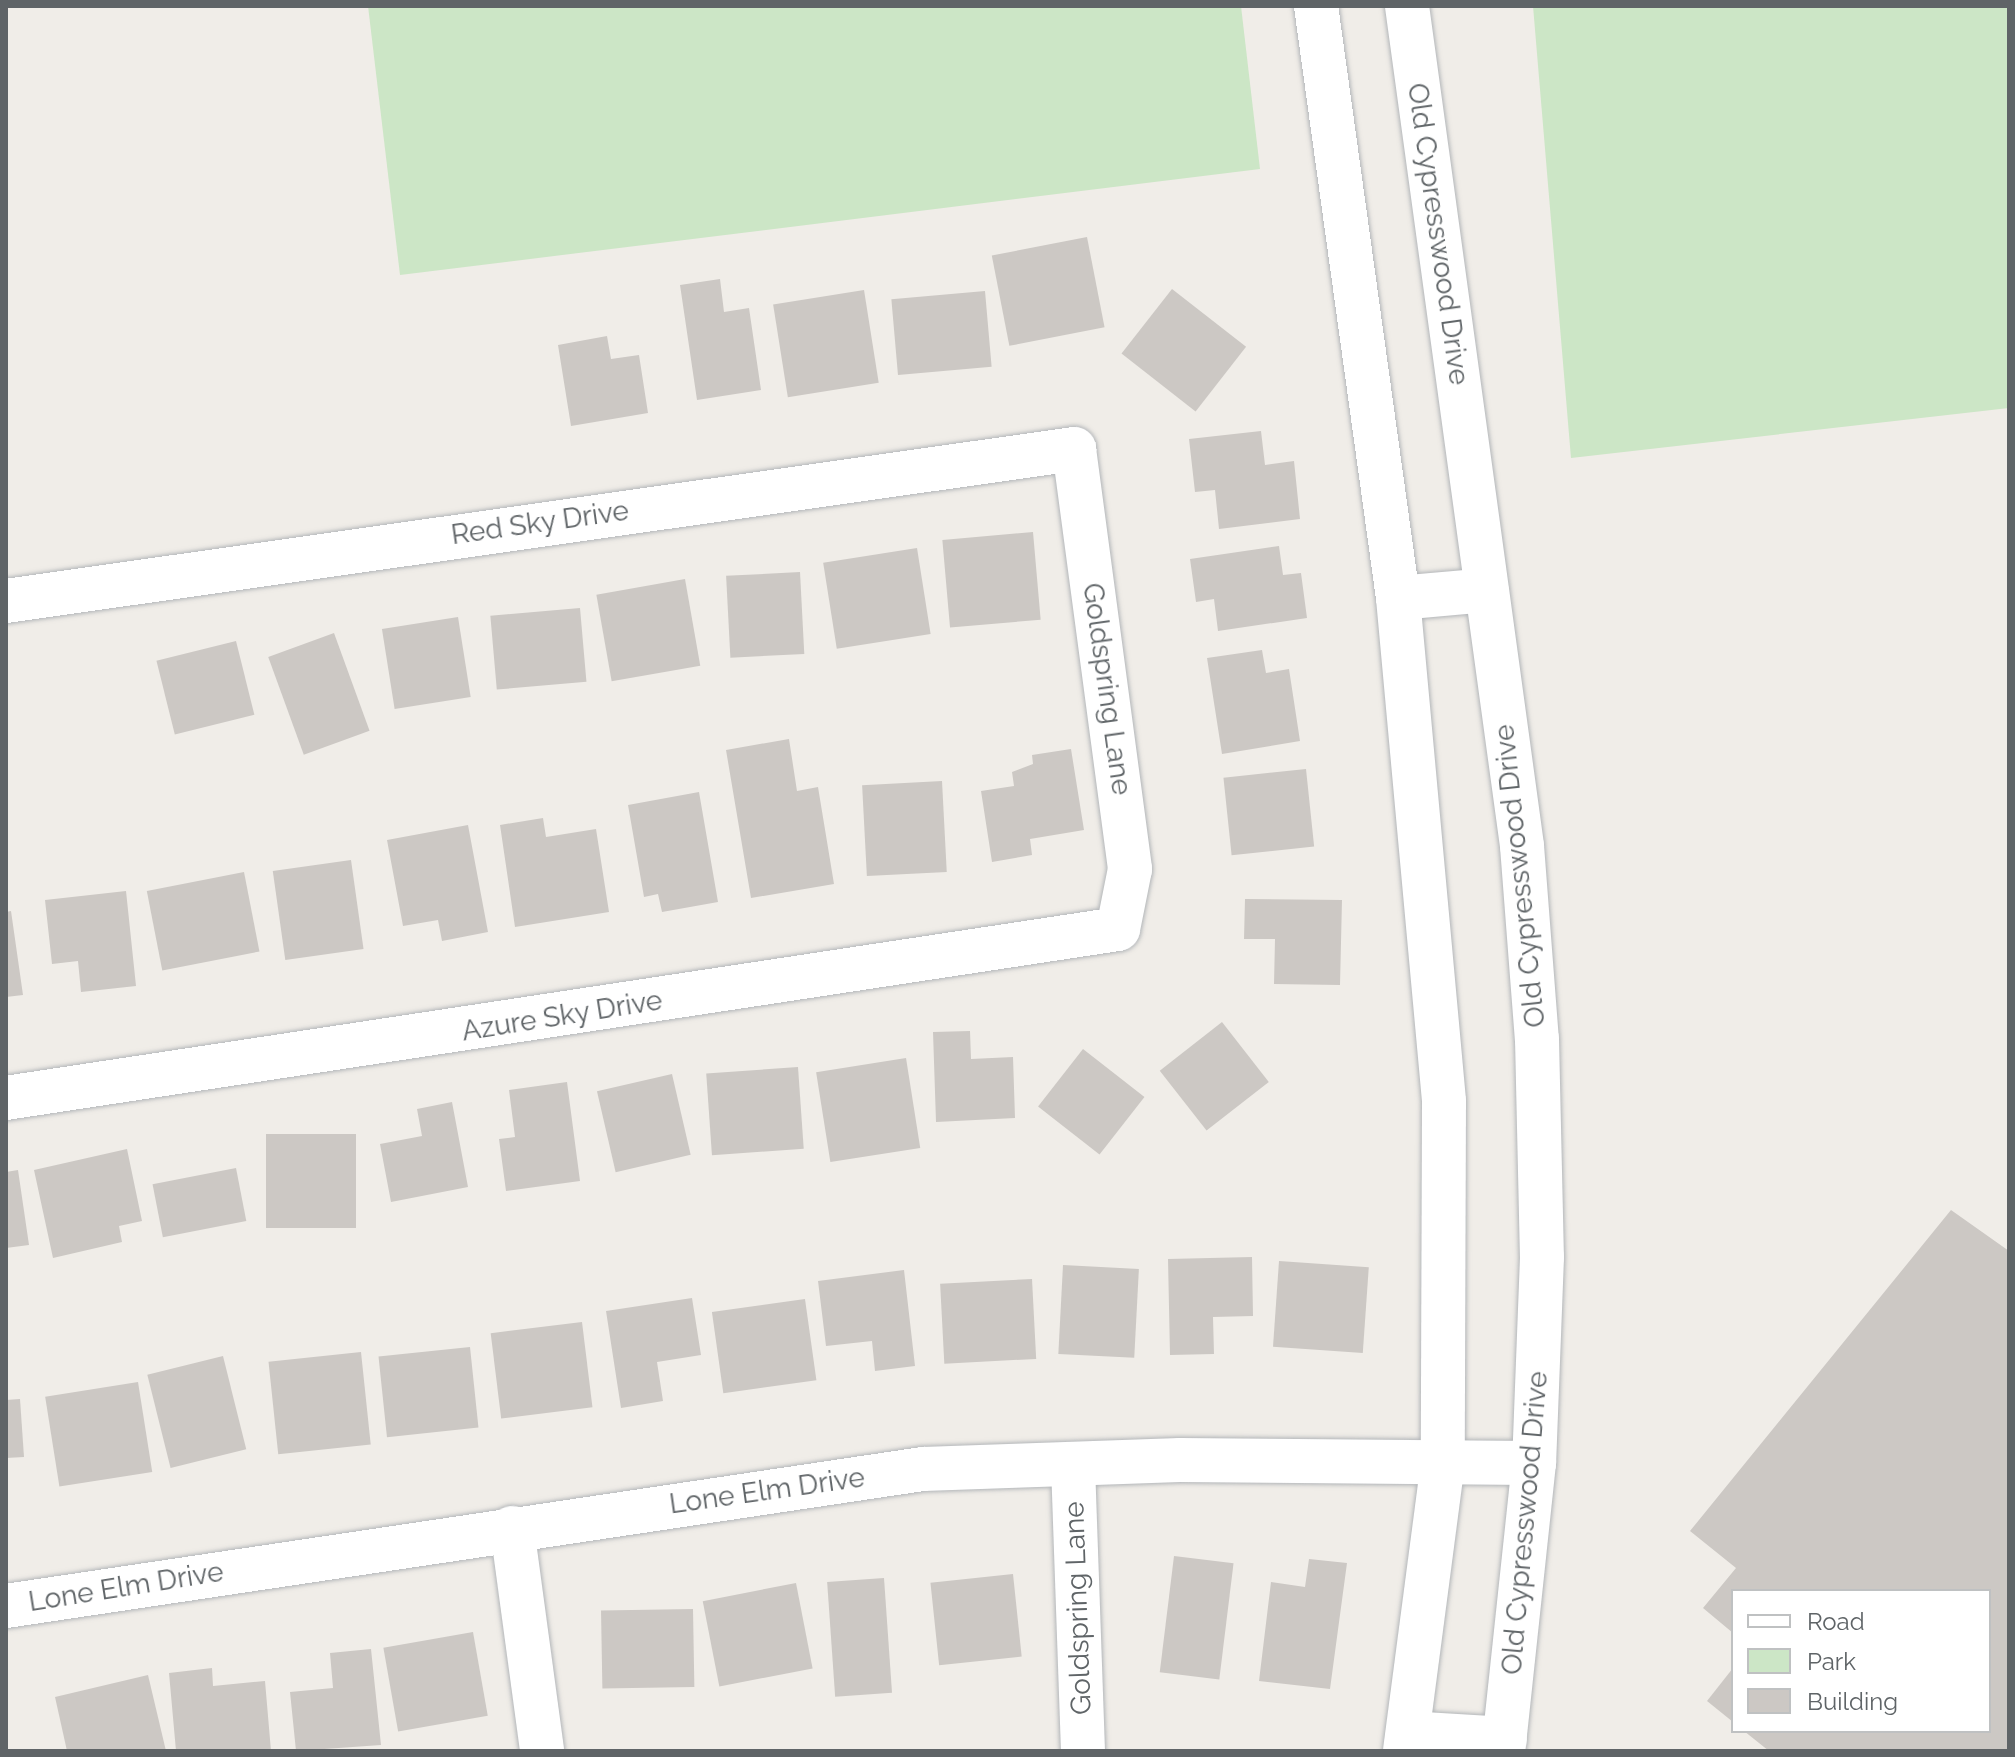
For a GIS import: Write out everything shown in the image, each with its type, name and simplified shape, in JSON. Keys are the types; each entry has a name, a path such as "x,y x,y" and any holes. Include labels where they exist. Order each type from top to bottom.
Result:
{"street":[{"path":"1316,6 1398,598 1444,1101 1443,1462 1407,1742 1504,1745"},
{"name":"Old Cypresswood Drive","path":"1407,6 1522,846 1537,1039 1542,1257 1534,1463 1504,1745"},
{"name":"Red Sky Drive","path":"6,601 1074,449"},
{"name":"Goldspring Lane","path":"1074,449 1130,869 1118,929"},
{"path":"1398,598 1487,590"},
{"name":"Azure Sky Drive","path":"6,1098 1118,929"},
{"name":"Lone Elm Drive","path":"6,1606 923,1469 1073,1465 1534,1463"},
{"name":"Goldspring Lane","path":"1073,1465 1083,1751"},
{"path":"512,1528 542,1751"}],"green space":[{"path":"368,6 1241,6 1260,169 400,275"},
{"path":"1533,6 2009,6 2009,408 1571,458"}],"building":[{"path":"1087,237 1105,327 1009,346 992,256"},
{"path":"720,279 724,312 749,308 761,390 697,400 680,285"},
{"path":"1172,289 1246,347 1196,411 1122,354"},
{"path":"864,290 879,383 788,397 773,304"},
{"path":"985,291 992,367 898,375 891,299"},
{"path":"607,336 611,359 639,355 648,413 571,426 558,345"},
{"path":"1261,431 1265,465 1294,461 1300,519 1219,529 1215,490 1195,492 1189,439"},
{"path":"1033,532 1041,620 950,628 942,540"},
{"path":"1279,546 1283,575 1301,573 1307,618 1218,631 1214,599 1196,602 1190,559"},
{"path":"917,548 931,634 837,649 823,563"},
{"path":"800,572 804,654 730,658 726,576"},
{"path":"685,579 700,666 612,681 596,595"},
{"path":"580,608 586,682 497,690 490,616"},
{"path":"458,617 471,697 395,709 382,629"},
{"path":"334,633 370,731 304,755 268,657"},
{"path":"236,641 254,715 175,735 156,661"},
{"path":"1262,650 1266,673 1289,669 1300,741 1222,754 1207,658"},
{"path":"789,739 797,791 818,787 834,884 751,898 726,750"},
{"path":"1071,749 1084,830 1030,839 1032,855 992,862 981,791 1014,786 1012,772 1033,764 1032,755"},
{"path":"1306,769 1314,847 1232,855 1223,778"},
{"path":"942,781 947,872 867,876 862,785"},
{"path":"699,792 718,902 662,912 658,894 644,897 628,805"},
{"path":"543,818 546,837 596,829 609,912 515,927 500,825"},
{"path":"468,825 488,932 442,941 438,920 403,926 387,840"},
{"path":"351,860 364,949 285,960 273,871"},
{"path":"244,872 259,952 162,970 147,891"},
{"path":"126,891 136,986 81,992 78,961 52,964 45,900"},
{"path":"1245,899 1342,900 1340,985 1274,984 1275,939 1244,939"},
{"path":"11,911 23,995 6,997 6,912"},
{"path":"1222,1022 1269,1082 1207,1131 1160,1071"},
{"path":"970,1031 971,1059 1013,1057 1015,1118 936,1122 933,1032"},
{"path":"1083,1049 1144,1097 1100,1155 1038,1107"},
{"path":"906,1058 920,1148 830,1162 816,1072"},
{"path":"798,1067 804,1149 712,1155 706,1073"},
{"path":"672,1074 691,1155 616,1172 597,1091"},
{"path":"567,1082 580,1181 506,1191 499,1139 515,1137 509,1090"},
{"path":"452,1102 468,1187 391,1202 380,1144 422,1136 417,1109"},
{"path":"266,1134 356,1134 356,1228 266,1228"},
{"path":"127,1149 142,1221 119,1226 122,1242 53,1258 34,1170"},
{"path":"236,1168 246,1221 163,1237 153,1184"},
{"path":"18,1170 29,1245 6,1248 6,1172"},
{"path":"1951,1210 2009,1251 2009,1751 1769,1751 1746,1733 1991,1733 1991,1589 1731,1589 1731,1631 1703,1608 1736,1568 1690,1531"},
{"path":"1252,1257 1253,1316 1213,1317 1214,1354 1170,1355 1168,1259"},
{"path":"1279,1261 1369,1267 1363,1353 1273,1347"},
{"path":"1063,1265 1139,1269 1134,1358 1058,1354"},
{"path":"904,1270 915,1366 875,1371 872,1341 826,1346 818,1281"},
{"path":"1032,1279 1036,1359 944,1364 940,1284"},
{"path":"692,1298 701,1355 657,1362 663,1401 621,1408 606,1311"},
{"path":"805,1299 816,1380 723,1393 712,1312"},
{"path":"582,1322 592,1407 501,1419 491,1333"},
{"path":"470,1347 478,1428 387,1437 379,1357"},
{"path":"361,1352 371,1444 278,1454 269,1362"},
{"path":"223,1356 246,1449 171,1468 147,1375"},
{"path":"138,1382 152,1472 59,1487 45,1397"},
{"path":"20,1399 24,1457 6,1458 6,1400"},
{"path":"1174,1556 1234,1563 1219,1679 1160,1672"},
{"path":"1309,1559 1347,1563 1330,1689 1259,1681 1271,1582 1305,1587"},
{"path":"1013,1574 1022,1657 939,1665 930,1583"},
{"path":"884,1578 892,1693 835,1697 827,1582"},
{"path":"796,1583 813,1668 719,1687 703,1601"},
{"path":"693,1609 694,1687 602,1689 601,1611"},
{"path":"473,1632 488,1716 398,1732 383,1648"},
{"path":"371,1649 381,1745 296,1751 290,1692 333,1688 330,1653"},
{"path":"212,1668 213,1686 265,1681 271,1751 176,1751 169,1673"},
{"path":"1731,1671 1731,1720 1707,1701"},
{"path":"148,1675 166,1751 67,1751 55,1697"}]}
